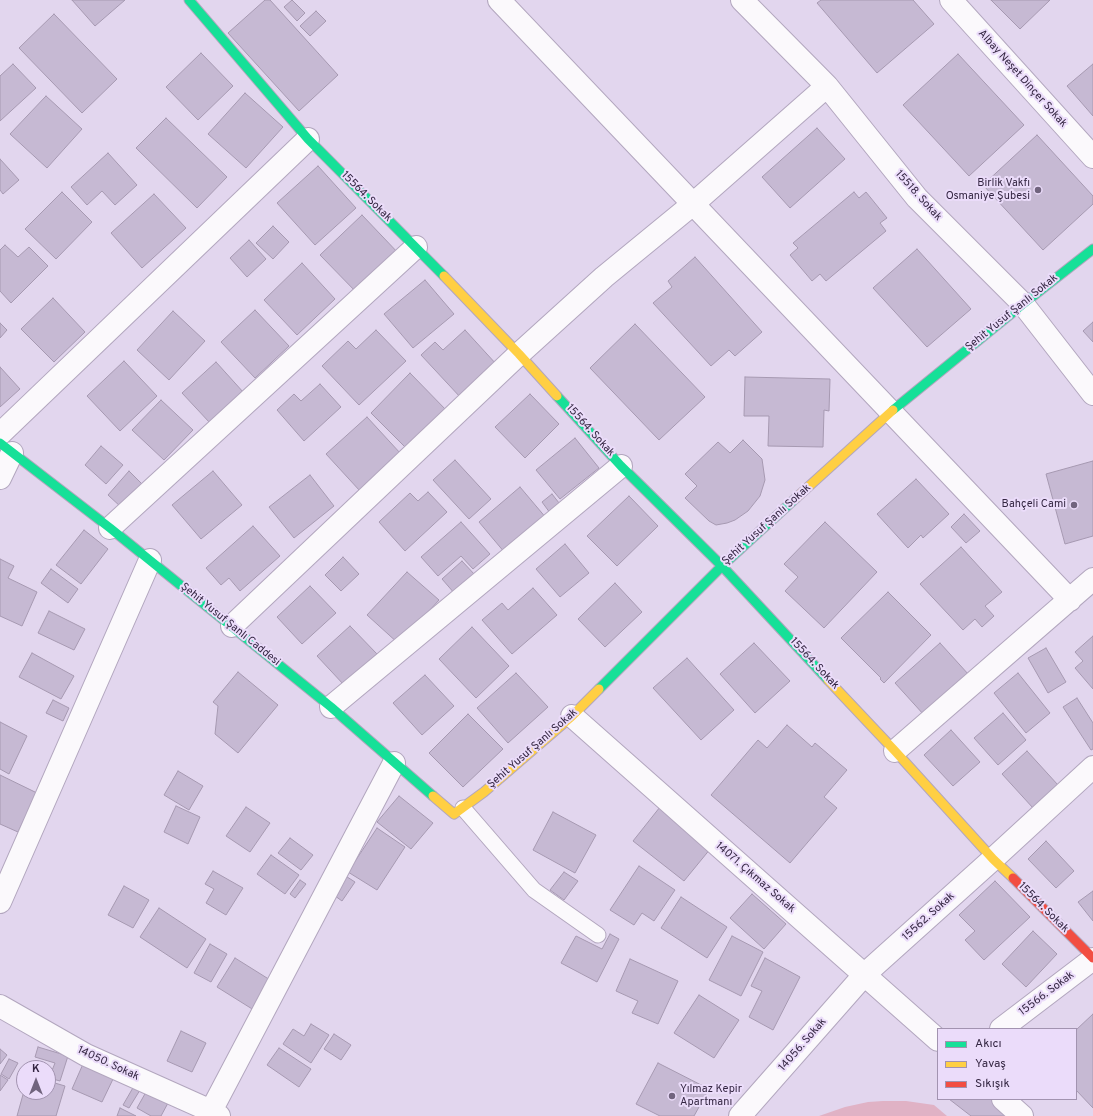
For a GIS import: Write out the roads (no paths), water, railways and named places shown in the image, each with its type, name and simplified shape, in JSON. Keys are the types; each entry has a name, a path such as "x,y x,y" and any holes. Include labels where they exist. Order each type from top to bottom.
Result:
{"street":[{"name":"15564. Sokak","path":"189,0 308,139 416,247 519,354 621,466 722,566 895,751 993,859 1093,958"},
{"path":"499,0 1070,600"},
{"name":"15518. Sokak","path":"742,0 827,86 917,198 1023,304 1093,394"},
{"name":"Albay Neşet Dinçer Sokak","path":"951,0 1093,157"},
{"path":"232,626 519,354 604,277 693,204 827,86"},
{"path":"0,434 308,139"},
{"path":"110,528 416,247"},
{"name":"Şehit Yusuf Şanlı Sokak","path":"458,811 484,792 572,716 722,566 891,412 1093,249"},
{"path":"0,478 6,448"},
{"name":"Şehit Yusuf Şanlı Caddesi","path":"6,448 150,560 332,707 394,763 458,811"},
{"path":"332,707 621,466"},
{"path":"0,902 150,560"},
{"path":"895,751 1093,579"},
{"name":"14071. Çıkmaz Sokak","path":"572,716 937,1039"},
{"path":"215,1114 394,763"},
{"path":"993,859 1093,767"},
{"name":"15562. Sokak","path":"865,974 993,859"},
{"name":"15566. Sokak","path":"1002,1028 1093,958"},
{"name":"14056. Sokak","path":"740,1116 865,974"},
{"name":"14050. Sokak","path":"0,1006 86,1055 215,1114"},
{"path":"1004,1100 1022,1116"}],"lane":[{"path":"458,811 534,890 598,935"}],"place":[{"name":"Birlik Vakfı Osmaniye Şubesi","path":"1038,190"},
{"name":"Bahçeli Cami","path":"1074,505"},
{"name":"Yılmaz Kepir Apartmanı","path":"672,1096"}]}
